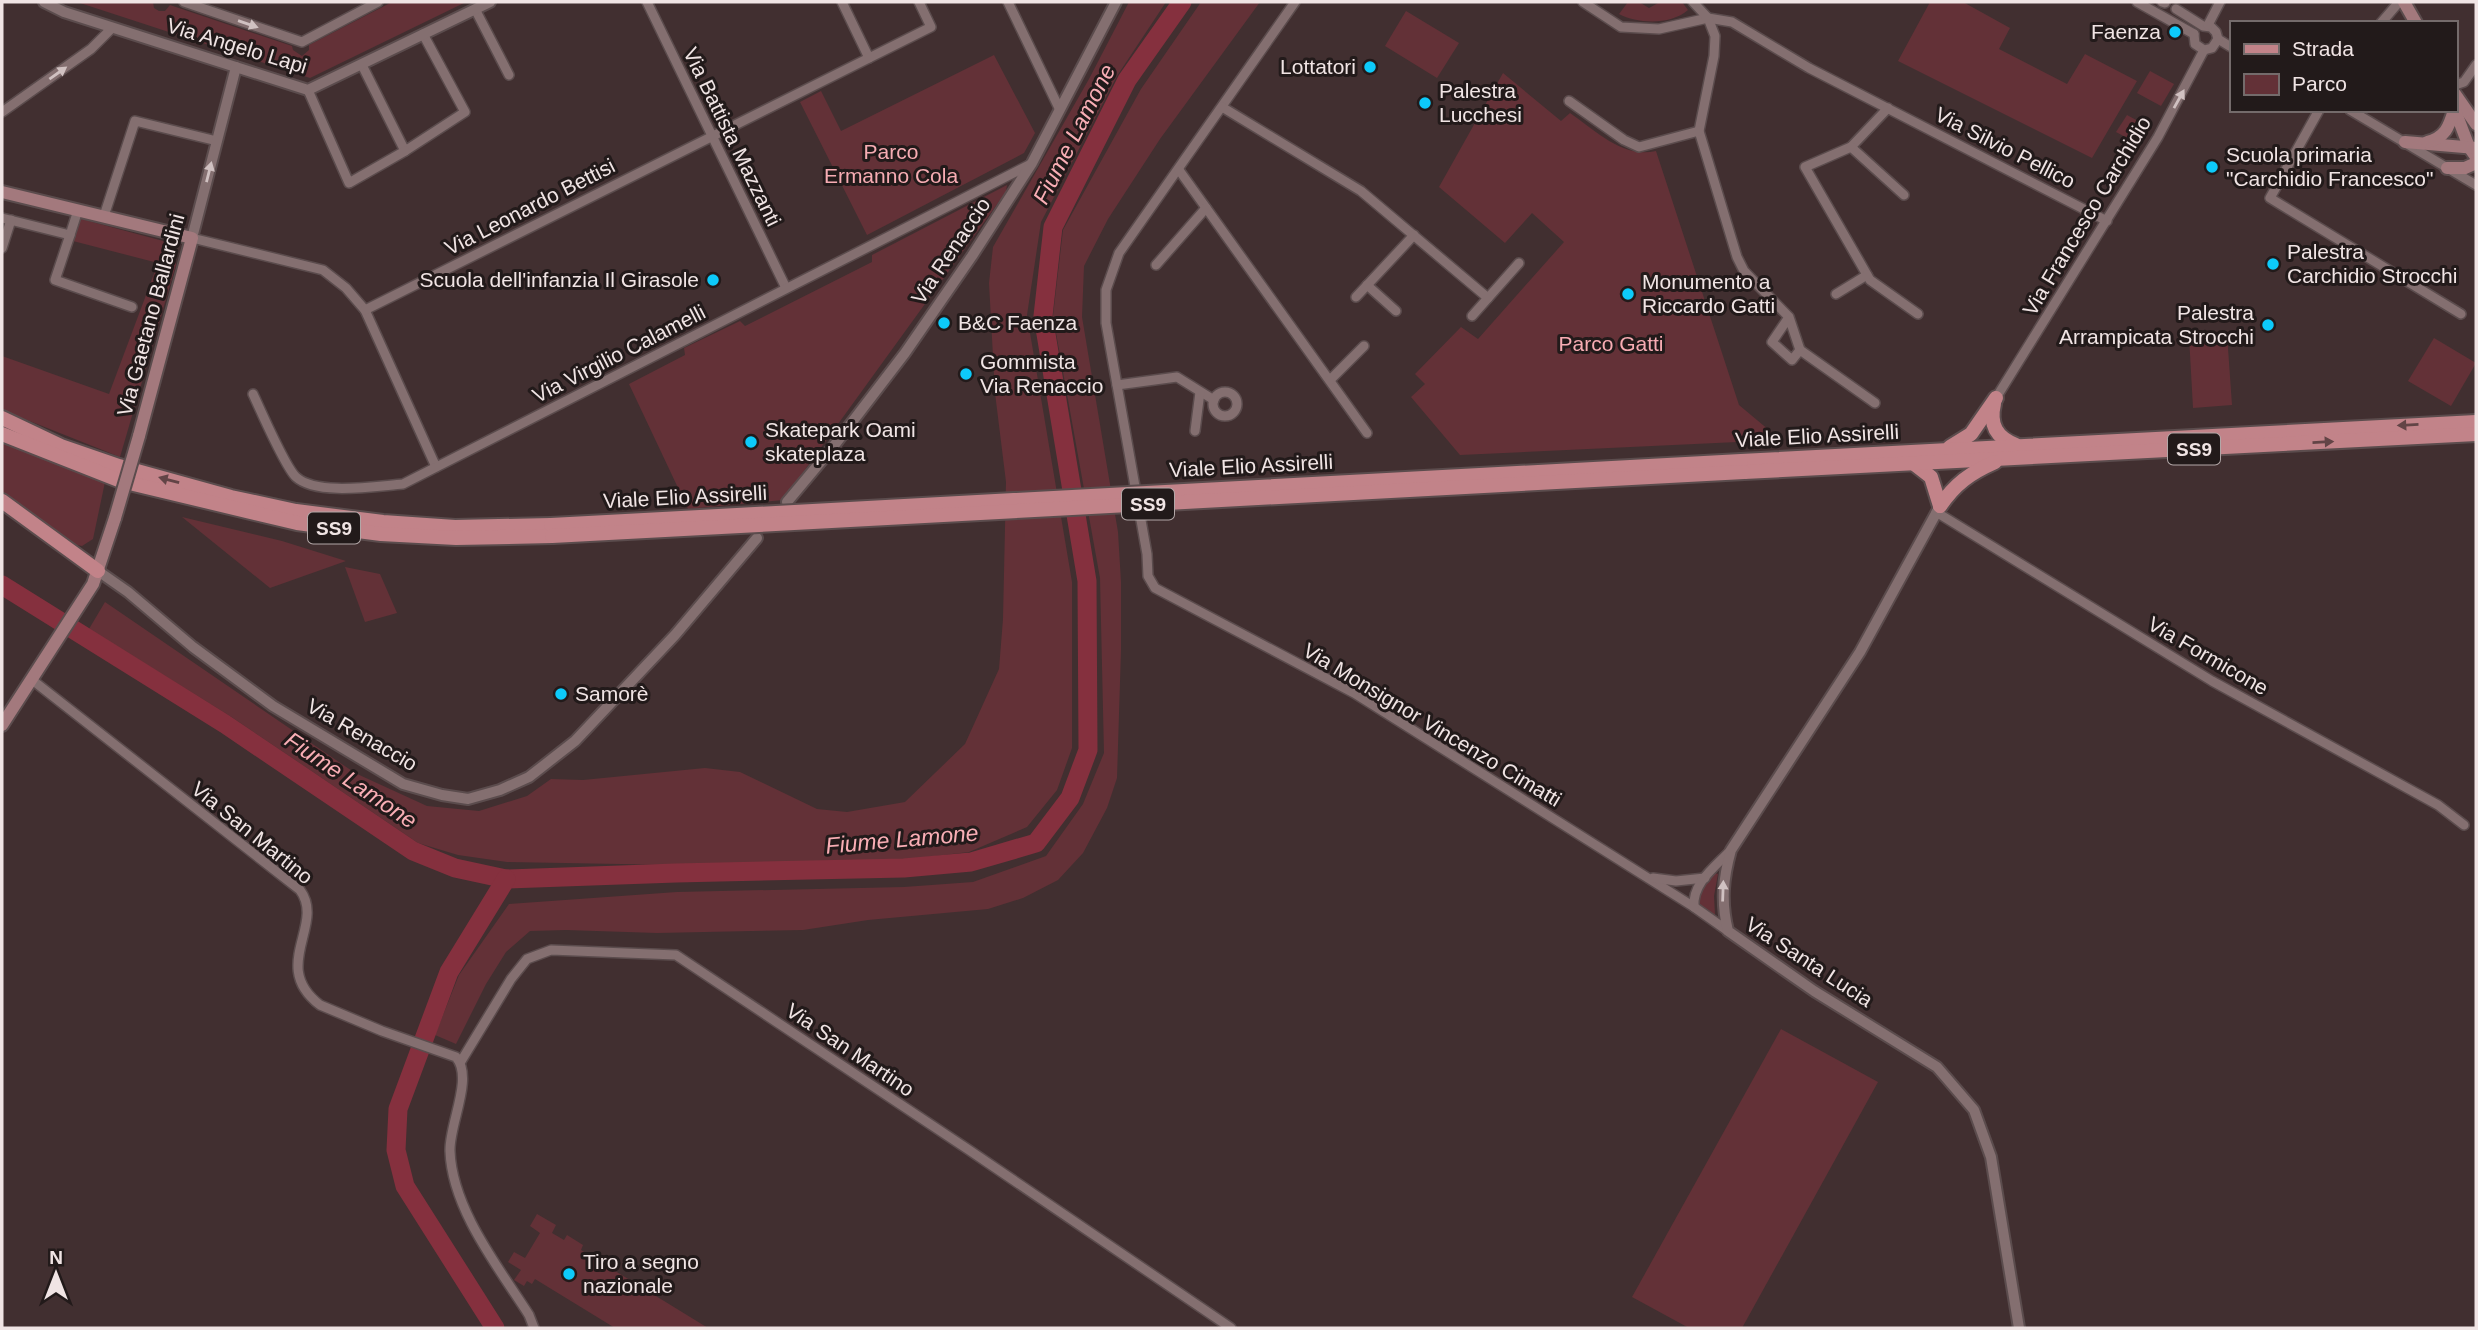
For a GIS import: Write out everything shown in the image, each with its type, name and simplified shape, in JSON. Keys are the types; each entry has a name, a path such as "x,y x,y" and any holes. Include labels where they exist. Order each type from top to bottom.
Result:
{"main road":[{"path":"2401,2 2415,21"},
{"path":"2457,97 2476,124"},
{"path":"2423,143 2441,137 2449,127 2453,112"},
{"path":"2455,112 2474,151"},
{"path":"2404,142 2474,151"},
{"path":"2447,168 2465,168 2476,163"},
{"path":"2,192 192,238"},
{"name":"Via Gaetano Ballardini","path":"2,725 96,577 139,436 192,238"},
{"path":"1996,398 1992,415 1996,433 2004,440 2021,446"},
{"path":"1940,451 1971,434 1996,398"},
{"name":"Viale Elio Assirelli","path":"2,418 61,446 119,466 231,497 296,511 383,522 552,531"},
{"name":"Viale Elio Assirelli","path":"2,434 121,481 297,523 381,534 456,538 1742,467 2021,446 2476,422"},
{"name":"Viale Elio Assirelli","path":"1742,467 1913,463 2476,434"},
{"path":"1938,509 1952,488 1965,477 2001,459"},
{"path":"1913,463 1931,477 1938,509"},
{"path":"2,500 96,577"}],"street":[{"name":"Via Angelo Lapi","path":"44,2 64,12 308,90 490,2"},
{"path":"184,2 302,42 378,2"},
{"name":"Via Battista Mazzanti","path":"647,2 786,288"},
{"path":"842,2 869,58"},
{"name":"Via Leonardo Bettisi","path":"365,310 932,27 919,2"},
{"path":"1008,2 1059,108"},
{"name":"Via Renaccio","path":"787,502 905,353 972,256 1032,163 1116,2"},
{"name":"Via Monsignor Vincenzo Cimatti","path":"1295,2 1179,170 1148,208 1119,253 1106,290 1106,323 1147,554 1148,576 1155,588 1354,693 1728,932"},
{"name":"Via Silvio Pellico","path":"1583,2 1621,27 1658,29 1708,18 1732,22 1809,68 2107,220"},
{"path":"1693,2 1708,18 1714,36 1714,56 1699,131 1737,257 1744,271 1789,317 1800,350 1875,403"},
{"path":"2137,2 2194,34"},
{"path":"2194,34 2205,25 2220,2"},
{"path":"2383,21 2401,2"},
{"path":"475,9 509,75"},
{"path":"2176,9 2214,29 2218,39 2230,46"},
{"path":"2,112 91,49 113,28"},
{"path":"308,90 349,183 466,113 423,34"},
{"path":"2194,34 2195,44 2204,50 2214,46 2218,39"},
{"name":"Via Francesco Carchidio","path":"1996,398 2158,137 2204,50"},
{"path":"362,65 405,151"},
{"path":"2457,84 2464,82 2476,65"},
{"name":"Via Gaetano Ballardini","path":"192,238 236,67"},
{"path":"1569,101 1624,140 1639,147 1699,131"},
{"path":"1222,107 1361,191 1488,298"},
{"path":"1888,108 1851,148 1805,167 1870,280 1918,314"},
{"path":"2318,112 2270,198 2461,314"},
{"path":"2353,112 2476,185"},
{"path":"104,216 135,121 217,141"},
{"path":"1851,148 1903,195"},
{"name":"Via Virgilio Calamelli","path":"253,394 294,475 308,485 357,488 403,484 1032,163"},
{"path":"1179,170 1367,433"},
{"path":"1156,265 1206,208"},
{"path":"78,211 55,280 132,307"},
{"path":"2,248 6,219 70,235"},
{"path":"1356,297 1413,235"},
{"path":"192,238 323,270 346,288 365,310 436,467"},
{"path":"1472,316 1519,263"},
{"path":"1836,294 1867,275"},
{"path":"1367,285 1396,311"},
{"path":"1789,317 1772,342 1792,360 1800,350"},
{"path":"1330,380 1364,346"},
{"path":"1117,385 1177,377 1214,400"},
{"path":"1195,431 1200,392"},
{"name":"Via Formicone","path":"1938,509 2213,681 2438,806 2464,825"},
{"name":"Via Santa Lucia","path":"1938,509 1860,652 1731,850 1722,896 1728,932 1814,991 1937,1066 1974,1110 1992,1157 2020,1328"},
{"name":"Via Renaccio","path":"96,577 128,592 193,647 268,702 402,784 468,799 500,790 529,777 575,741 675,635 757,538"},
{"name":"Via San Martino","path":"31,679 300,890 307,904 298,957 300,981 320,1006 458,1060"},
{"path":"1694,908 1696,889 1731,850"},
{"name":"Via Monsignor Vincenzo Cimatti","path":"1647,878 1676,881 1706,877"},
{"name":"Via San Martino","path":"534,1328 529,1315 473,1227 459,1195 450,1152 452,1125 463,1081 458,1060 527,959 551,950 677,956 970,1150 1231,1328"}],"green space":[{"path":"77,2 153,2 154,8 159,11 165,11 170,5 292,46 293,50 302,56 309,50 309,45 392,2 466,2 310,78"},
{"path":"1129,2 1166,2 1117,76 1041,222 1027,315 1072,582 1072,748 1057,790 1027,827 969,852 902,860 676,865 507,862 458,855 418,843 230,716 89,629 105,602 355,773 427,806 479,811 527,796 551,779 583,780 705,768 740,772 817,809 847,812 905,802 965,744 999,669 1003,619 1006,482 995,393 989,283 993,247 1089,79"},
{"path":"1201,2 1260,2 1160,139 1108,219 1084,266 1082,317 1118,532 1121,650 1117,778 1107,808 1083,853 1058,880 1023,898 988,909 868,920 803,930 657,933 530,931 506,952 486,984 456,1044 435,1035 459,975 509,904 677,892 904,887 973,882 1046,856 1083,804 1104,753 1100,578 1053,316 1063,230 1141,89"},
{"path":"1628,2 1639,2 1649,8 1660,2 1682,2 1688,10 1664,20 1635,20 1619,14"},
{"path":"1930,2 1963,2 2010,28 1999,49 2067,84 2085,54 2137,81 2092,158 1898,61"},
{"path":"1406,11 1459,43 1437,78 1385,46"},
{"name":"Parco Ermanno Cola","path":"994,55 1035,133 1024,153 867,235 800,102 821,91 841,131"},
{"path":"2150,71 2174,84 2161,106 2137,93"},
{"name":"Parco Gatti","path":"1503,73 1561,121 1570,113 1599,135 1621,147 1632,151 1656,151 1739,405 1781,440 1460,455 1411,397 1425,384 1415,374 1461,327 1478,339 1564,242 1532,213 1505,243 1439,187"},
{"path":"2127,115 2149,127 2140,145 2116,132"},
{"path":"1007,185 1006,192 783,500 688,509 629,384 685,355 684,348 740,321 745,326 872,262 872,255"},
{"path":"81,219 167,242 175,255 176,265 120,457 2,410 2,356 109,394 158,263 73,241"},
{"path":"2227,334 2232,405 2193,408 2189,336"},
{"path":"2434,338 2476,363 2451,406 2408,381"},
{"path":"2,440 105,482 93,539 82,546 72,544 2,494"},
{"path":"182,517 282,541 346,561 270,588"},
{"path":"345,567 380,574 397,613 365,622"},
{"path":"1715,873 1718,874 1714,896 1715,915 1698,903 1703,886"},
{"path":"1781,1029 1878,1082 1742,1328 1689,1328 1632,1297"},
{"name":"Tiro a segno nazionale","path":"537,1214 556,1225 552,1233 564,1240 567,1235 583,1245 581,1250 708,1328 615,1328 535,1279 532,1284 527,1281 524,1286 514,1280 521,1270 508,1262 514,1252 525,1258 540,1233 530,1226"}],"waterway":[{"name":"Fiume Lamone","path":"2,585 225,724 413,851 455,868 506,879 904,868 971,862 1036,843 1070,798 1088,750 1087,581 1043,316 1053,227 1127,80 1182,2"},
{"path":"495,1328 405,1186 396,1150 398,1109 449,972 506,879"}],"place":[{"name":"Faenza","path":"2175,32"},
{"name":"Lottatori","path":"1370,67"},
{"name":"Palestra Lucchesi","path":"1425,103"},
{"name":"Scuola primaria \"Carchidio Francesco\"","path":"2212,167"},
{"name":"Palestra Carchidio Strocchi","path":"2273,264"},
{"name":"Scuola dell'infanzia Il Girasole","path":"713,280"},
{"name":"Monumento a Riccardo Gatti","path":"1628,294"},
{"name":"B&C Faenza","path":"944,323"},
{"name":"Palestra Arrampicata Strocchi","path":"2268,325"},
{"name":"Gommista Via Renaccio","path":"966,374"},
{"name":"Skatepark Oami skateplaza","path":"751,442"},
{"name":"Samorè","path":"561,694"},
{"name":"Tiro a segno nazionale","path":"569,1274"}]}
